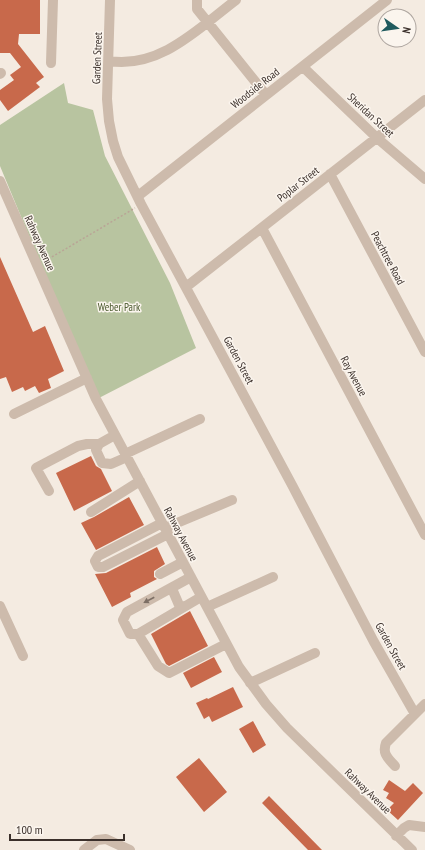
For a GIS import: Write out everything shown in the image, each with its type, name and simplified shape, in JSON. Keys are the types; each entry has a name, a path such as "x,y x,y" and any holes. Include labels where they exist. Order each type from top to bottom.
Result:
{"street":[{"path":"51,62 53,0"},
{"name":"Garden Street","path":"110,0 107,99 113,141 124,171 374,642 415,714"},
{"path":"197,0 197,9 266,95"},
{"path":"109,61 128,62 152,57 180,43 236,0"},
{"name":"Woodside Road","path":"140,200 266,95 387,0"},
{"name":"Sheridan Street","path":"302,67 377,138 425,179"},
{"name":"Poplar Street","path":"186,287 425,100"},
{"name":"Peachtree Road","path":"330,174 425,352"},
{"name":"Rahway Avenue","path":"0,181 3,197 37,265 96,399 226,644 250,683 287,728 412,850"},
{"name":"Ray Avenue","path":"262,228 424,530"},
{"path":"14,414 87,378"},
{"path":"98,447 102,463 111,464 200,419"},
{"path":"98,447 115,435"},
{"path":"49,491 36,468 78,446 87,444 98,447"},
{"path":"91,512 140,481"},
{"path":"165,528 103,567 98,567 95,561 98,556 165,528 232,500"},
{"path":"160,574 182,562"},
{"path":"191,577 125,614 123,620 127,630 130,634 138,634 201,597"},
{"path":"207,608 273,577"},
{"path":"173,587 173,591 179,605 184,607"},
{"path":"0,606 23,656"},
{"path":"138,634 158,666 169,673 226,644"},
{"path":"250,683 315,653"},
{"path":"395,766 384,753 386,743 425,704"},
{"path":"396,836 409,825 425,827"},
{"path":"84,850 97,840 106,839 130,850"}],"path":[{"path":"37,265 140,200"}],"green space":[{"name":"Weber Park","path":"64,83 68,103 93,110 105,156 170,283 196,348 97,399 0,166 0,125"}],"building":[{"path":"0,0 40,0 40,34 19,34 18,44 44,77 36,83 40,87 8,111 0,100 0,90 14,80 10,75 21,67 10,53 0,53"},
{"path":"0,257 33,332 45,326 64,371 48,379 51,388 39,393 35,386 25,391 23,387 12,392 6,377 0,379"},
{"path":"91,456 96,466 101,469 112,491 74,511 56,473"},
{"path":"129,497 144,525 96,550 81,523"},
{"path":"157,547 165,564 154,571 154,577 157,579 130,593 131,597 112,607 95,574 106,573"},
{"path":"190,611 208,646 169,666 166,664 151,634"},
{"path":"214,657 222,672 191,688 183,673"},
{"path":"233,687 243,707 212,722 209,716 204,719 196,703"},
{"path":"253,721 266,745 253,753 239,729"},
{"path":"199,758 227,792 204,812 176,777"},
{"path":"389,780 405,791 413,783 423,793 398,820 387,810 394,803 386,798 389,793 383,790"},
{"path":"269,796 322,850 308,850 262,803"}]}
